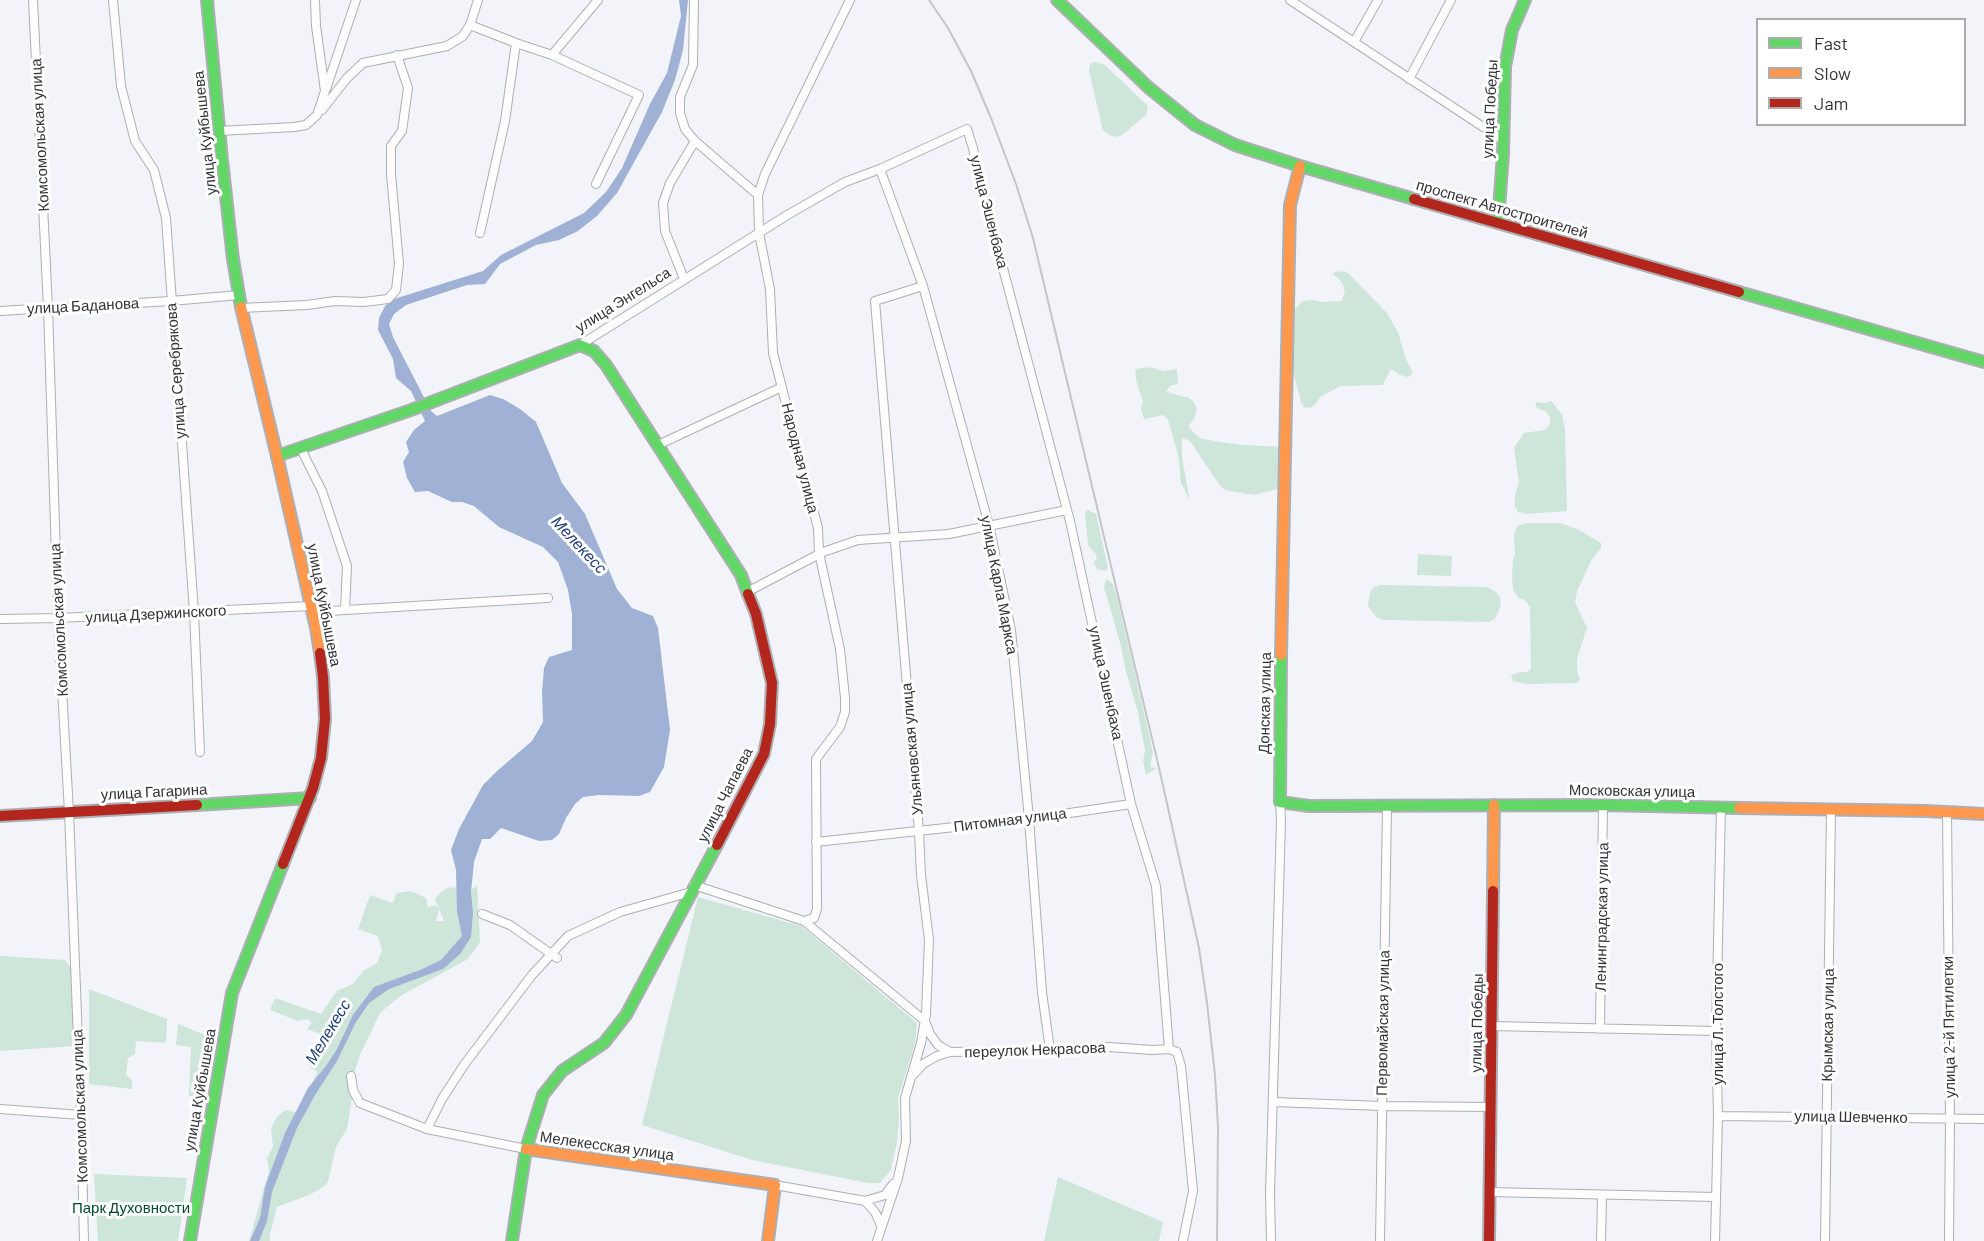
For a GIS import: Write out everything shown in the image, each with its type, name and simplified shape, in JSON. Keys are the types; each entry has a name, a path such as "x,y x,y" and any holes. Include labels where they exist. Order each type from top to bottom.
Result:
{"main road":[{"name":"улица Куйбышева","path":"190,1241 232,993 310,798 321,758 325,719 323,677 312,609 240,308 219,131 207,0"},
{"name":"проспект Автостроителей","path":"1057,0 1141,81 1195,125 1235,145 1300,166 1984,362"},
{"name":"улица Победы","path":"1498,223 1505,67 1512,30 1526,0"},
{"name":"Донская улица","path":"1280,802 1290,205 1300,166"},
{"name":"улица Энгельса","path":"277,456 411,410 580,345"},
{"name":"улица Чапаева","path":"526,1149 543,1095 562,1071 604,1043 626,1015 741,801 764,754 770,724 772,683 766,650 741,575 606,365 594,351 580,345"},
{"name":"улица Гагарина","path":"0,816 310,798"},
{"name":"Московская улица","path":"1280,802 1309,806 1603,805 1984,814"},
{"name":"улица Победы","path":"1489,1241 1494,805"},
{"name":"Мелекесская улица","path":"512,1241 526,1149 775,1185"},
{"path":"768,1241 775,1185"}],"street":[{"name":"Комсомольская улица","path":"33,0 48,308 58,618 69,812 84,1241"},
{"name":"улица Серебрякова","path":"113,0 121,86 135,141 154,170 166,218 194,612 200,752"},
{"path":"315,0 316,26 325,91"},
{"path":"317,116 356,0"},
{"path":"219,131 306,125 317,116 347,78 363,63 447,45 463,36 470,25 478,0"},
{"path":"552,55 598,0"},
{"path":"694,0 693,65 680,98 680,113 685,129 695,141 758,195"},
{"name":"Народная улица","path":"804,921 814,918 817,909 816,759 840,727 845,712 846,698 840,649 819,553 818,528 773,353 770,289 759,233 758,195 765,174 850,0"},
{"path":"1354,42 1377,0"},
{"path":"1409,78 1451,0"},
{"path":"1296,1 1503,140"},
{"path":"470,25 552,55 639,94 596,184"},
{"path":"480,233 506,121 516,43"},
{"path":"240,308 372,301 388,299 396,290 399,264 391,174 391,146 402,131 408,88 397,55"},
{"name":"улица Энгельса","path":"580,345 845,182 880,169 967,129"},
{"name":"улица Эшенбаха","path":"967,129 1067,510 1091,610 1131,804 1156,886 1169,1049 1177,1053 1181,1066 1193,1191 1183,1241"},
{"path":"684,279 664,231 663,203 670,183 695,141"},
{"name":"улица Карла Маркса","path":"880,169 923,286 989,525 1011,630 1029,819 1042,992 1050,1050"},
{"name":"Ульяновская улица","path":"877,1241 898,1178 906,1142 905,1098 925,1021 928,940 875,301 923,286"},
{"name":"улица Баданова","path":"0,311 238,295"},
{"path":"658,445 782,387"},
{"path":"301,449 322,491 347,566 345,610"},
{"path":"748,591 819,553 858,540 949,534 1067,510"},
{"name":"улица Дзержинского","path":"0,619 194,612 345,610 548,598"},
{"name":"Донская улица","path":"1271,1241 1270,1193 1280,802"},
{"name":"Питомная улица","path":"816,842 1029,819 1131,804"},
{"name":"Ленинградская улица","path":"1600,1029 1603,805"},
{"name":"Первомайская улица","path":"1380,1241 1387,806"},
{"name":"улица Л. Толстого","path":"1715,1241 1718,1116 1716,1030 1721,807"},
{"name":"Крымская улица","path":"1825,1241 1831,809"},
{"name":"улица 2-й Пятилетки","path":"1947,812 1949,1241"},
{"path":"427,1129 442,1099 464,1065 531,975 554,956 568,936 620,912 692,889 804,921 925,1021 938,1045 950,1052"},
{"path":"482,914 510,926 554,956"},
{"path":"1492,1026 1716,1030"},
{"name":"переулок Некрасова","path":"910,1078 923,1064 950,1052 1108,1047 1169,1049"},
{"path":"351,1076 353,1090 360,1103 427,1129 526,1149"},
{"path":"1274,1102 1491,1107"},
{"path":"0,1109 81,1115"},
{"name":"улица Шевченко","path":"1718,1116 1984,1119"},
{"path":"881,1225 876,1212 866,1201 885,1195 898,1178"},
{"name":"Мелекесская улица","path":"775,1185 866,1201"},
{"path":"1490,1192 1716,1197"},
{"path":"1601,1241 1602,1196"}],"green space":[{"path":"1094,62 1104,64 1148,106 1146,115 1117,137 1103,131 1089,71 1090,64"},
{"path":"1337,271 1347,272 1387,313 1398,332 1413,373 1408,377 1391,369 1383,385 1340,386 1320,397 1310,408 1304,407 1293,371 1294,311 1302,301 1342,301 1345,291 1342,282 1333,274"},
{"path":"1150,367 1163,371 1177,369 1178,384 1170,386 1166,392 1189,398 1194,402 1197,408 1195,417 1189,426 1200,438 1242,445 1281,447 1281,486 1278,489 1254,495 1225,490 1190,441 1182,438 1182,457 1190,501 1181,483 1178,454 1168,420 1164,415 1144,419 1141,408 1143,402 1135,369"},
{"path":"1551,401 1562,414 1565,430 1567,511 1526,514 1518,512 1515,506 1515,496 1519,483 1514,448 1524,433 1545,430 1550,424 1550,417 1535,405 1537,402"},
{"path":"1088,510 1096,514 1108,568 1106,571 1097,569 1094,563 1097,558 1096,554 1088,545 1085,512"},
{"path":"1528,523 1560,523 1577,529 1601,543 1601,548 1591,561 1577,591 1575,602 1587,628 1577,659 1577,672 1580,679 1577,683 1525,684 1513,681 1511,675 1531,669 1530,607 1525,600 1518,598 1513,589 1512,577 1515,554 1514,535 1517,526"},
{"path":"1418,554 1452,556 1451,576 1417,575"},
{"path":"1106,579 1115,589 1132,660 1153,752 1150,767 1157,768 1146,775 1143,761 1145,751 1138,712 1104,587"},
{"path":"1380,585 1487,587 1496,592 1501,605 1495,619 1489,622 1384,620 1376,617 1368,606 1370,593 1373,588"},
{"path":"477,885 480,942 468,959 400,996 380,1013 360,1055 352,1080 352,1098 347,1129 336,1147 328,1182 309,1195 277,1207 270,1241 249,1241 269,1171 267,1158 273,1147 271,1128 277,1117 285,1110 296,1112 308,1094 317,1072 308,1065 318,1049 324,1051 331,1038 307,1029 312,1023 308,1019 298,1021 270,1010 275,998 321,1014 337,991 353,984 363,971 377,963 382,950 378,936 358,929 370,895 393,903 396,893 411,891 426,898 428,908 435,905 439,909 436,921 444,921 435,899 441,892 454,887 469,892"},
{"path":"698,897 801,926 917,1023 915,1044 898,1098 897,1142 891,1170 880,1183 868,1183 752,1160 642,1125"},
{"path":"0,956 65,960 71,968 74,1046 0,1051"},
{"path":"89,989 167,1019 166,1043 136,1041 135,1054 128,1058 126,1075 132,1080 132,1089 89,1084"},
{"path":"178,1024 205,1035 210,1043 199,1121 189,1095 191,1047 176,1045"},
{"name":"Парк Духовности","path":"94,1174 187,1178 178,1241 98,1241"},
{"path":"1058,1177 1163,1222 1159,1241 1044,1241"}],"water":[{"name":"Мелекесс","path":"679,0 688,0 683,50 675,80 662,112 617,193 597,216 578,231 559,240 536,245 500,264 485,284 467,285 406,305 394,314 389,324 393,337 431,411 437,416 490,395 503,399 536,422 562,483 585,514 617,589 632,608 653,616 658,628 670,730 664,767 650,792 639,796 583,797 575,804 559,834 552,840 539,841 501,828 490,839 482,839 474,862 471,937 460,954 443,969 389,989 369,1003 297,1128 272,1192 267,1221 259,1241 250,1241 260,1218 265,1187 285,1133 308,1088 337,1049 353,1015 374,987 441,960 462,936 457,911 456,870 451,850 459,829 483,785 532,741 543,722 544,668 549,657 572,650 572,614 568,590 558,562 543,547 499,527 474,506 452,502 428,491 415,492 407,478 403,462 409,452 406,442 414,430 425,421 411,391 396,378 393,359 378,330 379,318 385,306 394,299 483,271 501,255 584,213 606,192 622,168 650,104 667,73 681,16"}],"railway":[{"path":"929,0 948,28 971,71 1016,184 1033,238 1160,772 1199,948 1207,1003 1218,1127 1217,1241"}],"traffic: fast":[{"path":"207,0 222,160 241,307"},
{"path":"1057,0 1149,88 1195,125 1235,145 1414,199"},
{"path":"1498,223 1503,154 1505,67 1512,30 1525,0"},
{"path":"1739,292 1984,362"},
{"path":"277,456 411,410 580,345 594,351 606,365 741,575 748,594"},
{"path":"1281,655 1280,802 1309,806 1603,805 1739,808"},
{"path":"197,805 310,798"},
{"path":"512,1241 526,1149 543,1095 562,1071 604,1043 626,1015 717,845"},
{"path":"190,1241 232,993 283,864"}],"traffic: slow":[{"path":"1281,655 1290,205 1300,166"},
{"path":"241,307 277,456 320,653"},
{"path":"1493,891 1494,805"},
{"path":"1739,808 1984,814"},
{"path":"526,1149 775,1185 768,1241"}],"traffic: jam":[{"path":"1414,199 1739,292"},
{"path":"717,845 764,754 770,724 772,683 756,614 748,594"},
{"path":"283,864 313,788 321,758 325,719 320,653"},
{"path":"0,816 197,805"},
{"path":"1489,1241 1493,891"}]}
